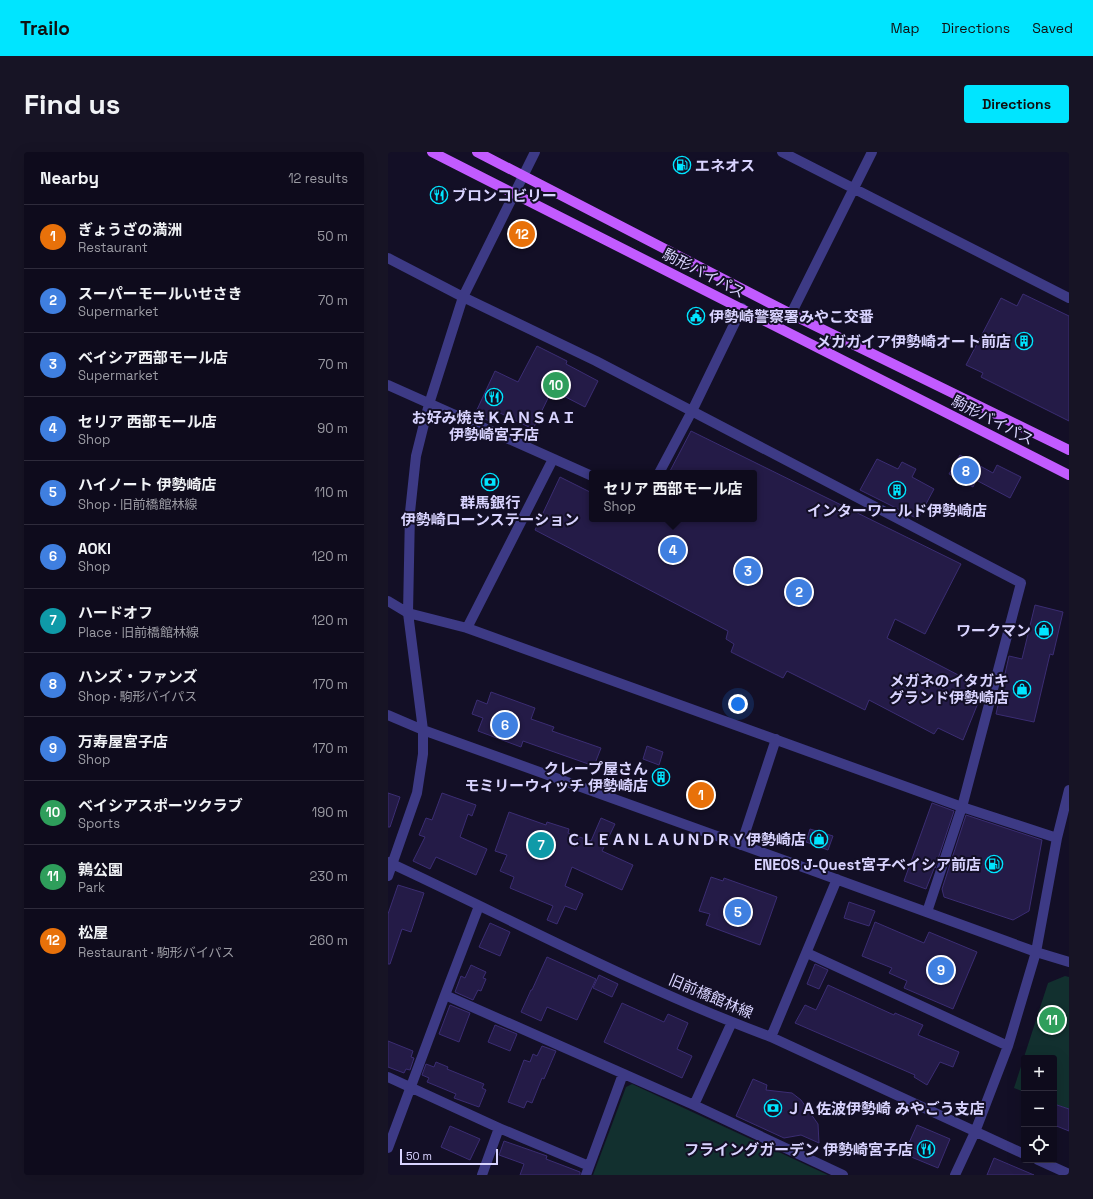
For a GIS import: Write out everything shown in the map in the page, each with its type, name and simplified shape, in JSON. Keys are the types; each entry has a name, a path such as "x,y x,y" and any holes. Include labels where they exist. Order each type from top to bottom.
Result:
{"main road":[{"name":"駒形バイパス","path":"432,152 1069,475"},
{"name":"駒形バイパス","path":"477,152 792,314 1069,450"}],"street":[{"path":"388,876 390,863 417,793 423,754 423,730 408,613 410,512 416,456 429,404 463,297 535,152"},
{"path":"782,152 1069,298"},
{"path":"792,314 872,152"},
{"path":"388,258 463,297 596,361 1021,583 962,807 928,912"},
{"path":"661,470 692,411 742,308"},
{"path":"388,385 589,475"},
{"path":"467,628 553,459"},
{"path":"388,601 408,613 467,628 962,807 1057,838"},
{"path":"388,716 1036,952 1069,962"},
{"path":"741,845 776,739"},
{"path":"954,1175 975,1132 1008,1046 1036,952 1057,838 1069,790"},
{"name":"旧前橋館林線","path":"390,863 637,981 771,1037 1021,1153"},
{"path":"771,1037 837,879"},
{"path":"388,1148 479,906"},
{"path":"807,953 1008,1046"},
{"path":"445,995 694,1105 842,1175"},
{"path":"694,1105 732,1022"},
{"path":"388,1077 499,1128 587,1171 623,1074"},
{"path":"482,1175 499,1128"},
{"path":"1045,1163 1069,1174"}],"green space":[{"path":"1065,976 1069,977 1069,1109 1057,1105 1057,1055 1025,1055 1048,983"},
{"path":"1021,1066 1021,1091 1014,1088"},
{"path":"632,1084 828,1175 593,1175 626,1087"}],"building":[{"name":"メガガイア伊勢崎オート前店","path":"1023,294 1069,316 1069,421 981,377 983,373 966,365 1001,298 1017,306"},
{"path":"537,346 567,361 566,364 598,381 585,407 552,390 533,429 498,412 493,423 475,414 495,371 518,382"},
{"path":"691,431 961,564 925,634 895,619 887,638 966,679 978,703 963,740 938,728 934,734 869,700 865,710 787,671 783,678 731,652 734,644 726,639 728,631 535,530 560,477 589,492 589,522 757,522 757,470 671,470"},
{"path":"960,455 993,473 997,465 1021,477 1010,498 976,480 973,487 949,474"},
{"name":"インターワールド伊勢崎店","path":"877,459 898,469 902,462 916,469 912,477 934,489 918,519 860,490"},
{"path":"1035,605 1063,612 1053,655 1050,654 1034,722 996,714 1009,656 1022,659"},
{"path":"491,692 535,708 531,719 554,727 552,731 601,748 594,766 523,741 521,747 478,731 483,718 472,714 477,700 487,704"},
{"path":"647,746 663,752 659,765 643,759"},
{"path":"388,793 400,797 390,827 388,827"},
{"path":"442,793 476,805 472,816 468,814 460,837 487,849 476,875 436,857 430,869 413,861 425,837 419,835 426,818 432,820"},
{"path":"932,803 954,811 935,868 935,866 926,889 904,881"},
{"path":"509,812 546,825 547,822 569,829 568,833 591,841 601,818 615,824 602,851 633,865 622,890 572,867 565,886 583,894 576,910 565,906 557,924 547,920 553,906 510,888 514,877 500,871 507,855 495,851"},
{"name":"ENEOS J-Quest宮子ベイシア前店","path":"966,815 1042,840 1029,911 1013,920 944,897 942,889"},
{"name":"ＣＬＥＡＮＬＡＵＮＤＲＹ伊勢崎店","path":"810,829 833,836 828,850 806,842"},
{"path":"711,877 723,881 724,878 777,897 760,945 706,925 710,914 699,911"},
{"path":"398,885 424,893 411,932 402,929 390,964 388,964 388,914"},
{"path":"849,902 875,911 869,926 844,918"},
{"path":"875,922 924,943 929,932 977,952 953,1009 904,988 907,981 889,973 892,968 862,956"},
{"path":"490,923 510,932 500,956 479,947"},
{"path":"547,957 596,979 577,1020 547,1007 541,1021 521,1012"},
{"path":"815,964 828,970 819,989 807,984"},
{"path":"471,965 486,972 483,978 486,979 481,991 478,990 473,1000 455,992 461,976 465,978"},
{"path":"599,975 618,984 612,997 593,988"},
{"path":"828,985 894,1015 895,1013 923,1025 918,1035 959,1052 953,1067 940,1062 927,1085 914,1077 915,1075 795,1023 805,1005 816,1010"},
{"path":"622,1003 664,1022 668,1014 688,1023 677,1049 692,1056 682,1078 604,1042"},
{"path":"450,1005 470,1013 459,1042 439,1034"},
{"path":"495,1025 517,1034 510,1051 488,1042"},
{"path":"388,1041 413,1051 411,1057 414,1058 410,1070 406,1069 404,1073 388,1067"},
{"path":"542,1046 556,1051 544,1079 542,1078 532,1103 527,1101 524,1108 508,1102 524,1060 530,1062 533,1054 537,1056"},
{"path":"436,1062 448,1067 447,1069 484,1084 482,1088 486,1090 479,1107 454,1098 456,1094 427,1082 429,1078 422,1075 426,1064 434,1067"},
{"name":"ＪＡ佐波伊勢崎 みやごう支店","path":"753,1079 767,1085 766,1090 792,1093 801,1100 818,1124 819,1143 801,1135 784,1138 736,1116"},
{"path":"1057,1105 1069,1109 1069,1131 1057,1126"},
{"path":"917,1125 950,1139 938,1168 904,1154"},
{"path":"450,1126 480,1139 470,1160 441,1147"},
{"path":"504,1141 547,1156 546,1159 580,1172 580,1175 520,1175 524,1164 499,1155"},
{"path":"994,1158 1034,1175 987,1175"}],"place":[{"name":"エネオス","path":"682,165"},
{"name":"ブロンコビリー","path":"439,195"},
{"name":"松屋","path":"522,234"},
{"name":"伊勢崎警察署みやこ交番","path":"696,316"},
{"name":"メガガイア伊勢崎オート前店","path":"1024,341"},
{"name":"ベイシアスポーツクラブ","path":"556,385"},
{"name":"お好み焼きＫＡＮＳＡＩ 伊勢崎宮子店","path":"494,397"},
{"name":"ハンズ・ファンズ","path":"966,471"},
{"name":"群馬銀行 伊勢崎ローンステーション","path":"490,482"},
{"name":"インターワールド伊勢崎店","path":"897,490"},
{"name":"セリア 西部モール店","path":"673,550"},
{"name":"ベイシア西部モール店","path":"748,571"},
{"name":"スーパーモールいせさき","path":"799,592"},
{"name":"ワークマン","path":"1044,630"},
{"name":"メガネのイタガキ グランド伊勢崎店","path":"1022,689"},
{"name":"AOKI","path":"505,725"},
{"name":"クレープ屋さん モミリーウィッチ 伊勢崎店","path":"661,777"},
{"name":"ぎょうざの満洲","path":"701,795"},
{"name":"ＣＬＥＡＮＬＡＵＮＤＲＹ伊勢崎店","path":"819,839"},
{"name":"ハードオフ","path":"541,845"},
{"name":"ENEOS J-Quest宮子ベイシア前店","path":"994,864"},
{"name":"ハイノート 伊勢崎店","path":"738,912"},
{"name":"万寿屋宮子店","path":"941,970"},
{"name":"鶉公園","path":"1052,1020"},
{"name":"ＪＡ佐波伊勢崎 みやごう支店","path":"773,1108"},
{"name":"フライングガーデン 伊勢崎宮子店","path":"926,1149"}]}
